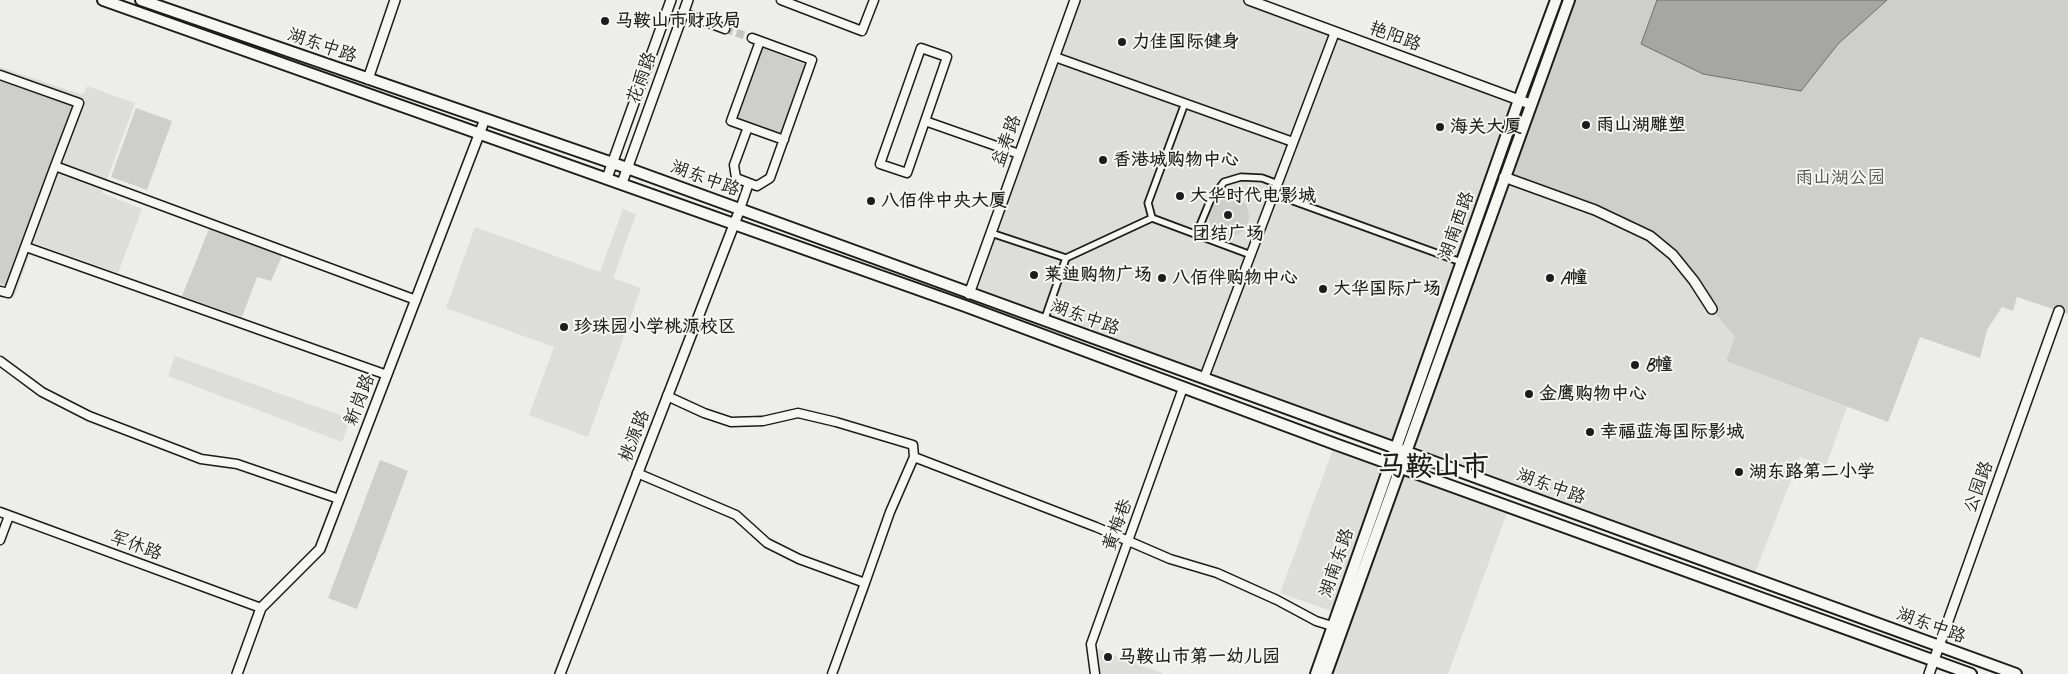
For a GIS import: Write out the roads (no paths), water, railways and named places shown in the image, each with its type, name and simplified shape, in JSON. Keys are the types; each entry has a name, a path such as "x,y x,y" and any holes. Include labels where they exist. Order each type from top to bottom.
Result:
{"main road":[{"name":"湖东中路","path":"104,0 126,4 480,134 955,303 1183,388 1971,674"},
{"name":"湖东中路","path":"141,0 627,168 2016,674"},
{"name":"湖南西路","path":"1400,449 1461,262 1556,0"},
{"name":"湖南西路","path":"1400,449 1504,177 1568,0"},
{"path":"1326,674 1400,449"},
{"name":"湖南东路","path":"1316,674 1332,626 1395,465"}],"street":[{"path":"368,79 395,0"},
{"path":"607,178 671,0"},
{"name":"花雨路","path":"622,183 688,0"},
{"path":"781,0 862,31 874,0"},
{"name":"益寿路","path":"969,294 1075,0"},
{"name":"艳阳路","path":"1249,0 1530,104"},
{"path":"683,13 725,29"},
{"path":"1204,378 1335,32"},
{"path":"748,128 734,165 736,178 757,186 770,178 812,60 752,38"},
{"path":"760,41 731,121 784,140"},
{"path":"921,48 947,57 925,121 907,173 880,164 921,48"},
{"path":"1055,57 1293,142"},
{"path":"0,75 79,103 8,294 0,290"},
{"path":"1152,218 1148,203 1185,103"},
{"name":"新岗路","path":"237,674 261,608 320,549 485,119"},
{"path":"925,121 1019,154"},
{"path":"55,166 416,300"},
{"path":"1196,235 1210,201 1224,182 1241,177 1262,178 1278,184"},
{"path":"1504,177 1595,210 1650,236 1673,255 1694,281 1712,309"},
{"path":"740,209 749,183"},
{"path":"1274,194 1461,262"},
{"name":"桃源路","path":"560,674 740,209"},
{"path":"991,233 1066,258 1152,218 1251,255"},
{"path":"26,247 387,375"},
{"path":"1044,320 1066,258"},
{"name":"公园路","path":"1929,674 2060,311"},
{"path":"0,361 42,392 89,416 201,459 237,464 339,499"},
{"name":"黄梅巷","path":"1095,674 1091,644 1183,388"},
{"path":"667,396 704,413 731,422 763,421 798,413 836,422 913,446 914,457 890,512 832,674"},
{"path":"914,457 1129,541 1170,559 1217,573 1316,621 1332,626"},
{"path":"637,473 736,515 767,543 799,559 865,583"},
{"name":"军休路","path":"0,512 261,608"},
{"path":"0,540 9,516"}],"tunnel":[{"path":"725,29 752,38"}],"place":[{"name":"马鞍山市财政局","path":"605,21"},
{"name":"力佳国际健身","path":"1122,42"},
{"name":"雨山湖雕塑","path":"1586,125"},
{"name":"海关大厦","path":"1440,127"},
{"name":"香港城购物中心","path":"1103,160"},
{"name":"大华时代电影城","path":"1180,196"},
{"name":"八佰伴中央大厦","path":"871,201"},
{"name":"团结广场","path":"1228,215"},
{"name":"莱迪购物广场","path":"1034,275"},
{"name":"八佰伴购物中心","path":"1162,278"},
{"name":"A幢","path":"1550,278"},
{"name":"大华国际广场","path":"1323,289"},
{"name":"珍珠园小学桃源校区","path":"564,327"},
{"name":"B幢","path":"1635,365"},
{"name":"金鹰购物中心","path":"1529,394"},
{"name":"幸福蓝海国际影城","path":"1590,432"},
{"name":"湖东路第二小学","path":"1739,472"},
{"name":"马鞍山市第一幼儿园","path":"1108,657"}],"district":[{"name":"马鞍山市","path":"1433,468"}],"park label":[{"name":"雨山湖公园","path":"1840,178"}]}
